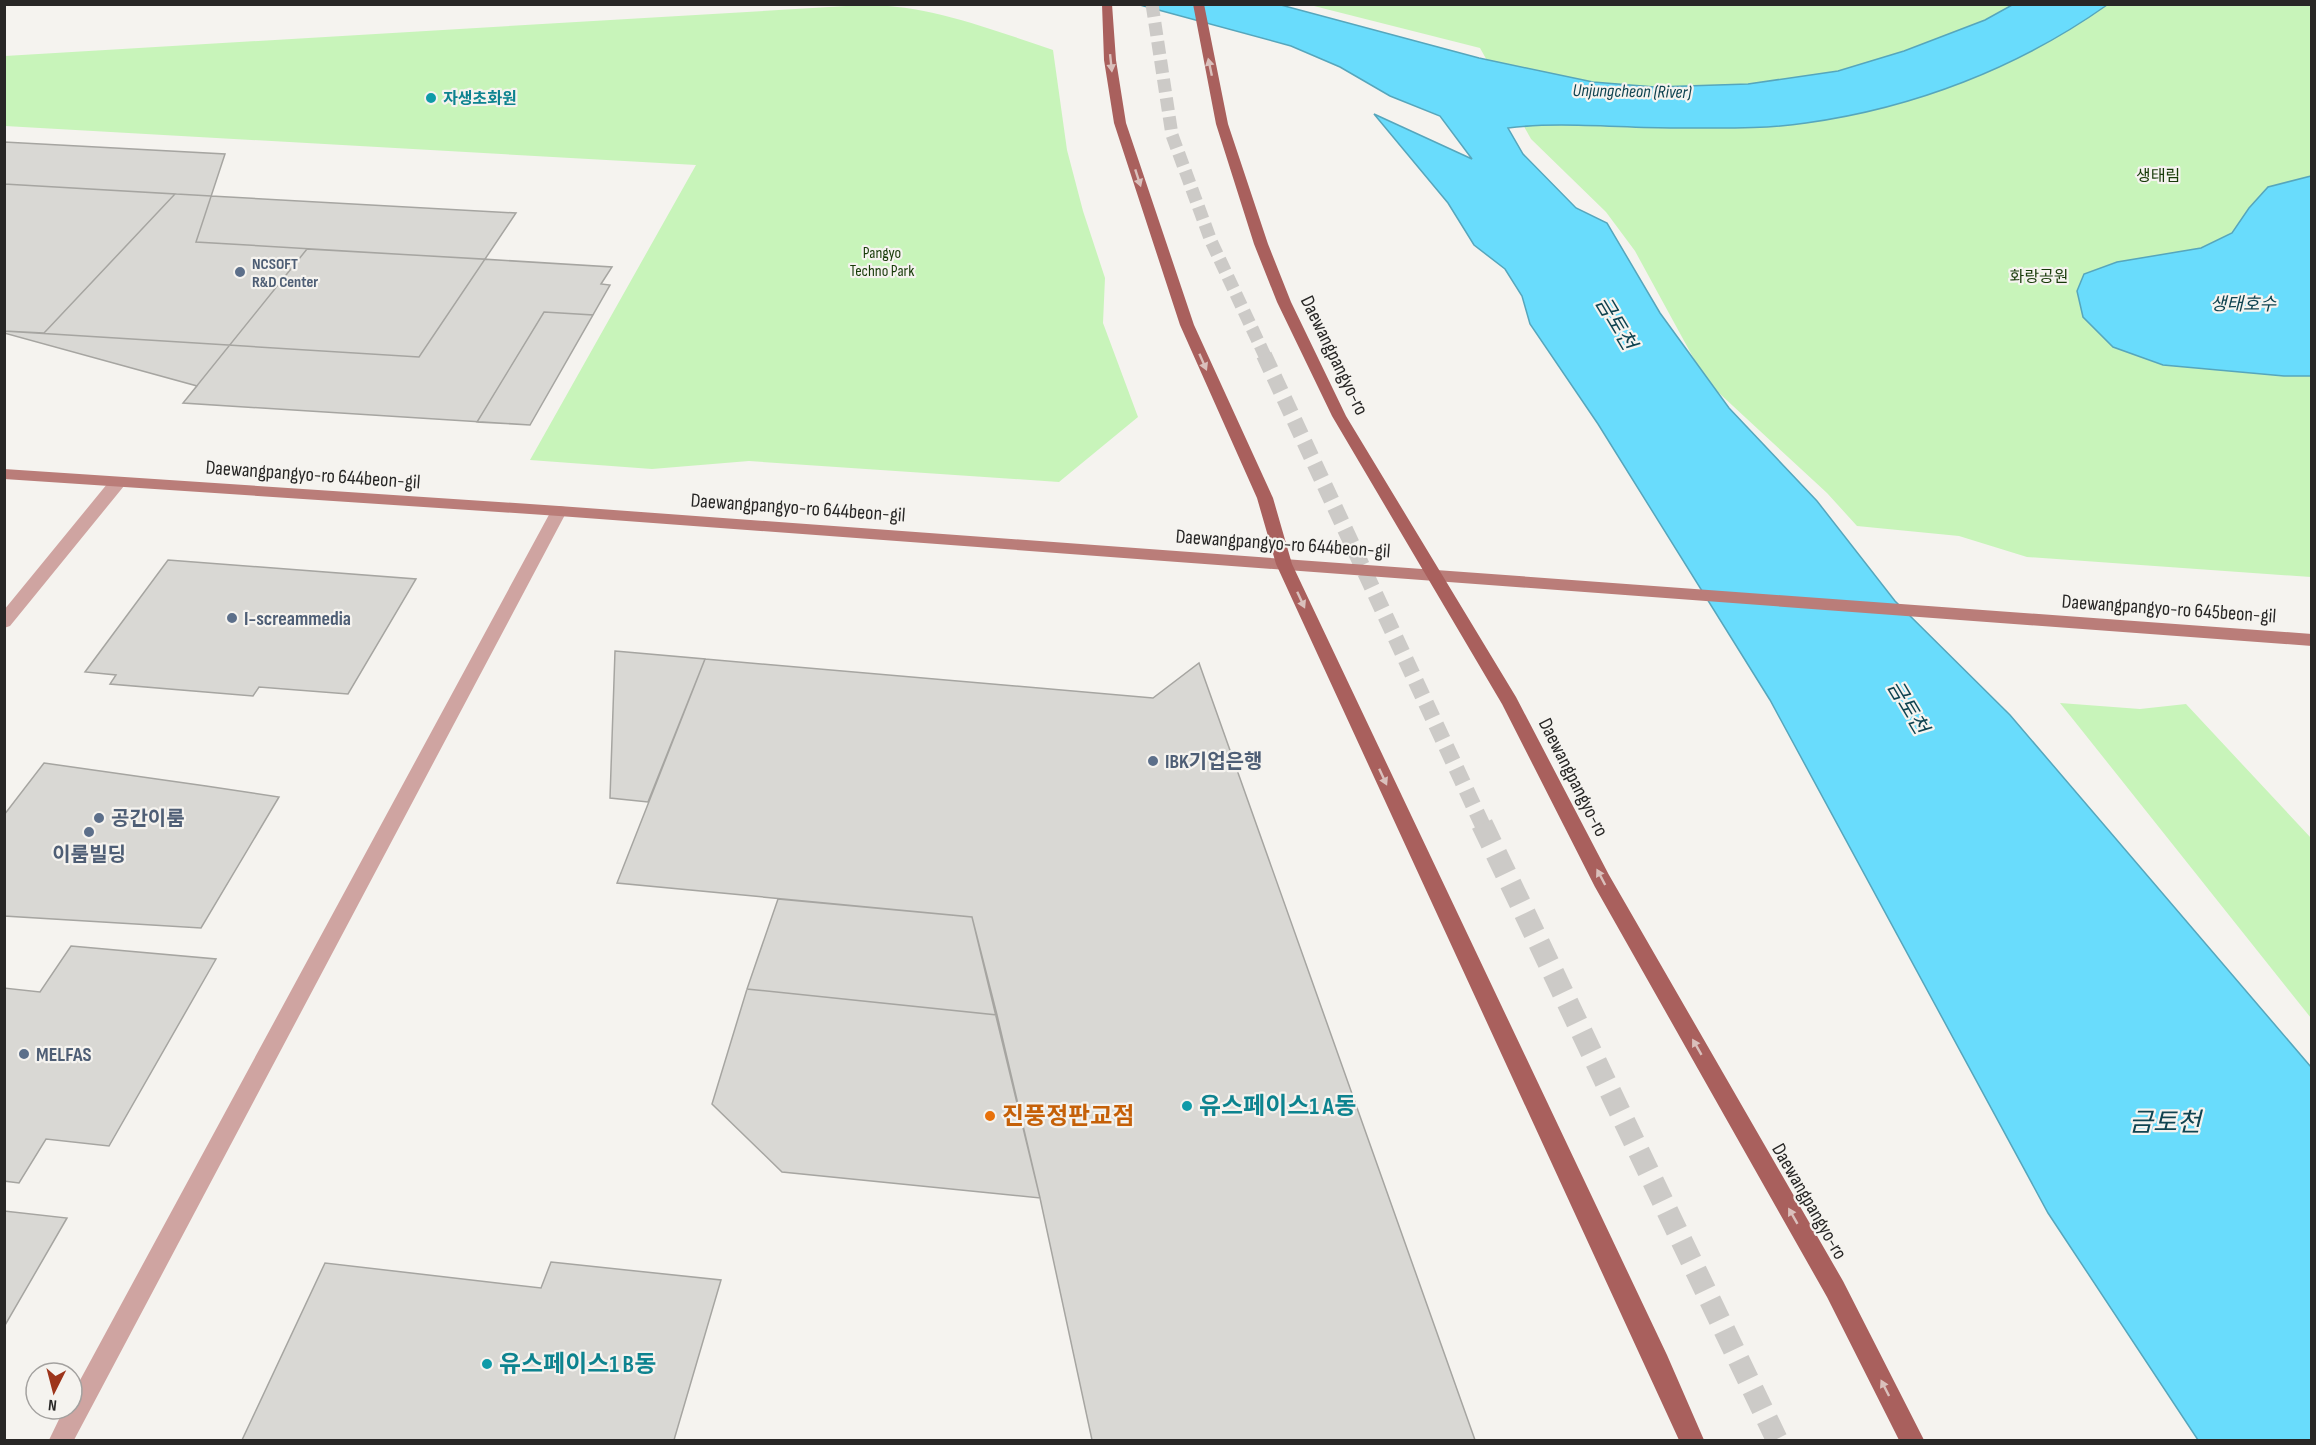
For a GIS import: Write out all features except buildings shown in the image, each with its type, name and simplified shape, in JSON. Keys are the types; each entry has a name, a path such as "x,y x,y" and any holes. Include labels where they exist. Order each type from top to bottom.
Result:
{"main road":[{"path":"1107,4 1110,60 1119,123 1187,326 1265,498 1284,564 1659,1364 1692,1440"},
{"name":"Daewangpangyo-ro","path":"1198,4 1222,124 1261,244 1307,352 1339,416 1510,702 1602,881 1835,1289 1912,1440"}],"street":[{"name":"Daewangpangyo-ro 644beon-gil","path":"4,474 559,511 1589,586"},
{"path":"4,622 118,482"},
{"path":"61,1440 559,511"},
{"name":"Daewangpangyo-ro 645beon-gil","path":"1589,586 2312,640"}],"green space":[{"name":"Pangyo Techno Park","path":"863,5 911,9 935,14 1053,50 1067,150 1083,211 1105,278 1103,323 1138,417 1059,482 749,461 652,469 530,460 696,165 5,126 5,56"},
{"name":"화랑공원","path":"1310,5 2311,5 2311,577 2027,557 1959,536 1857,526 1827,493 1706,381 1635,251 1606,212 1531,139 1480,48"},
{"path":"2060,703 2140,709 2186,704 2311,838 2311,1018"}],"water":[{"name":"금토천","path":"1140,5 1281,5 1479,58 1593,82 1655,87 1748,84 1838,71 1904,51 1985,20 2012,5 2107,5 2038,48 1964,82 1925,96 1846,116 1791,125 1761,127 1663,128 1550,125 1508,128 1523,154 1576,208 1607,223 1660,313 1729,408 1817,501 1895,601 2010,715 2311,1067 2311,1440 2198,1440 2048,1213 1770,700 1598,424 1530,324 1522,296 1505,269 1474,245 1448,203 1374,114 1472,159 1440,116 1390,96 1340,67 1291,46"},
{"name":"생태호수","path":"2311,176 2311,376 2284,376 2163,365 2113,347 2083,317 2077,291 2084,274 2117,262 2201,248 2232,233 2249,208 2268,187"}],"tunnel":[{"path":"1152,4 1172,135 1211,241 1265,356"},
{"path":"1264,355 1483,826"},
{"path":"1482,824 1777,1440"}],"place":[{"name":"자생초화원","path":"431,98"},
{"name":"NCSOFT R&D Center","path":"240,272"},
{"name":"I-screammedia","path":"232,618"},
{"name":"IBK기업은행","path":"1153,761"},
{"name":"공간이룸","path":"99,818"},
{"name":"이룸빌딩","path":"89,832"},
{"name":"MELFAS","path":"24,1054"},
{"name":"유스페이스1 A동","path":"1187,1106"},
{"name":"진풍정판교점","path":"990,1116"},
{"name":"유스페이스1 B동","path":"487,1364"}],"water label":[{"name":"Unjungcheon (River)","path":"1632,91"}],"park label":[{"name":"생태림","path":"2158,175"}]}
